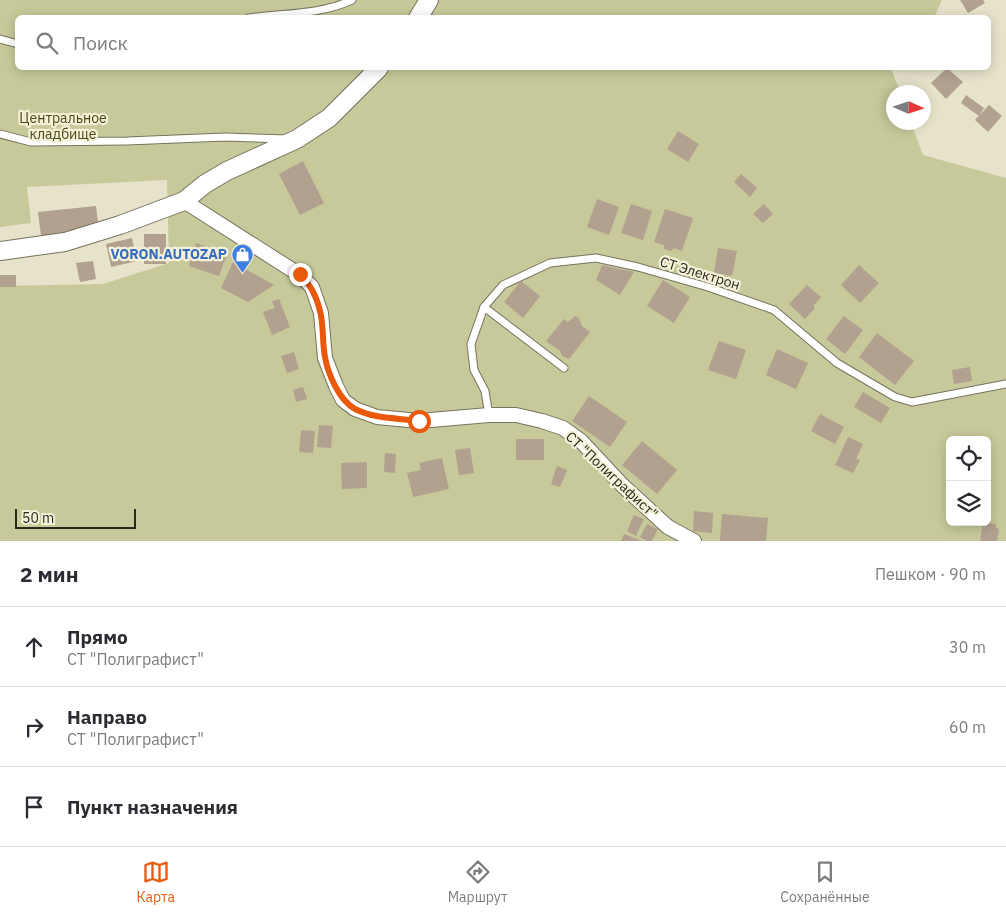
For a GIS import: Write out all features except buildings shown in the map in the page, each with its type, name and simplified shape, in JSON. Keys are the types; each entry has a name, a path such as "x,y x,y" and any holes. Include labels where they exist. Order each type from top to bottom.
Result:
{"street":[{"path":"420,15 429,0"},
{"path":"0,251 65,242 120,226 184,201 205,184 227,171 297,139 330,118 377,70"},
{"name":"СТ \"Полиграфист\"","path":"184,201 300,274 312,287 321,313 325,358 343,400 355,408 377,417 419,421 489,415 516,415 563,428 581,441 629,492 668,527 694,541"}],"lane":[{"path":"278,15 317,11 342,5 352,0"},
{"path":"0,39 15,43"},
{"path":"0,134 31,142 225,137 297,139"},
{"name":"СТ Электрон","path":"489,415 485,391 474,370 472,344 484,306 503,285 550,263 596,258 638,267 708,287 774,310 837,363 895,397 912,402 1006,384"},
{"path":"484,306 564,368"}],"green space":[{"name":"Центральное кладбище","path":"0,0 942,0 935,15 15,15 15,70 892,70 897,85 886,85 886,130 914,130 923,155 1006,178 1006,541 0,541 0,286 103,284 169,263 167,180 27,187 31,223 0,227"}],"place":[{"name":"VORON.AUTOZAP","path":"243,273"}],"route":[{"path":"300,274 312,287 321,313 325,358 343,400 355,408 377,417 419,421"}]}
